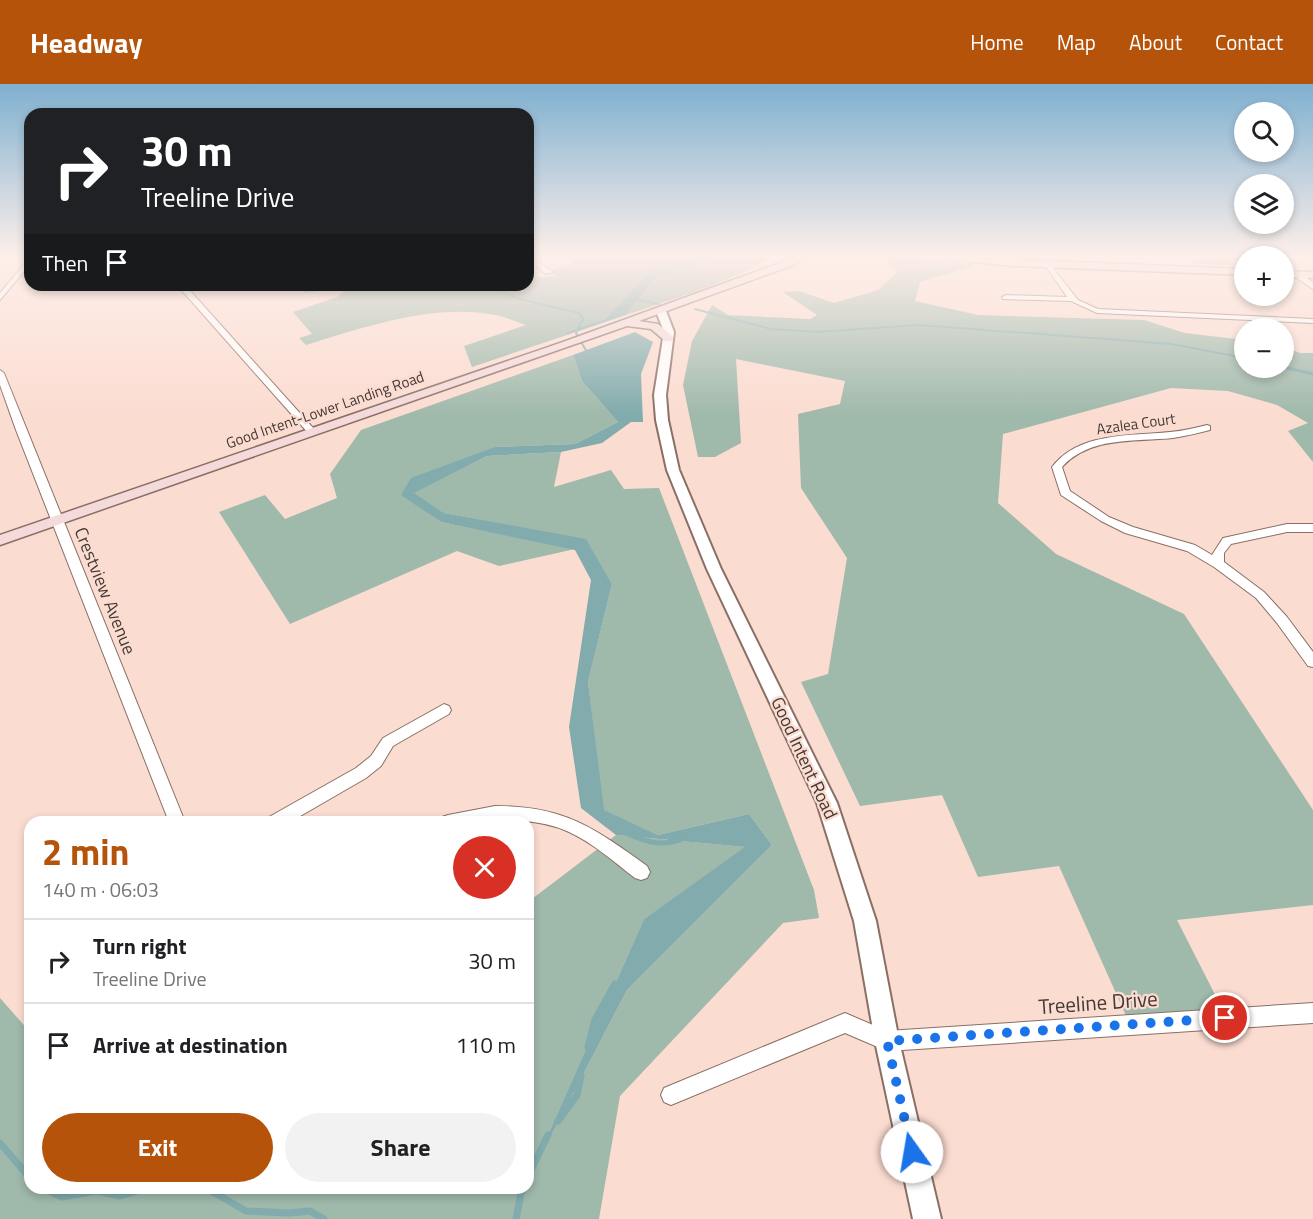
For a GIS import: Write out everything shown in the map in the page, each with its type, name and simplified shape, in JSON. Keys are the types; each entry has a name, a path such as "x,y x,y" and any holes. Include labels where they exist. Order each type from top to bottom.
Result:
{"main road":[{"name":"Good Intent-Lower Landing Road","path":"0,540 661,311"},
{"path":"618,326 651,325 662,330 669,339"}],"street":[{"path":"203,310 312,432"},
{"path":"1095,310 1111,313 1313,321"},
{"name":"Good Intent Road","path":"661,311 668,324 669,339 660,395 666,444 673,470 714,569 826,803 865,921 887,1041 927,1219"},
{"name":"Crestview Avenue","path":"0,373 55,522 175,816"},
{"name":"Azalea Court","path":"1207,428 1170,435 1110,440 1064,457 1057,467 1065,493 1105,519 1129,530 1191,548 1218,564"},
{"path":"1313,528 1287,528 1227,541 1218,553 1218,564 1260,595 1313,662"},
{"path":"285,816 361,773 376,761 388,742 444,710"},
{"path":"463,816 506,816"},
{"path":"534,817 545,817 577,828 641,872"},
{"name":"Treeline Drive","path":"887,1041 1313,1013"},
{"path":"670,1095 845,1023 887,1041"}],"green space":[{"path":"299,310 613,310 605,319 566,332 567,335 472,367 464,346 526,325 495,315 471,312 424,314 375,324 306,345 299,338 312,334 293,312"},
{"path":"630,310 641,310 626,315"},
{"path":"709,310 720,310 728,315 810,319 817,315 810,310 955,310 978,315 1144,320 1185,333 1234,339 1234,378 1294,378 1294,351 1313,353 1313,462 1288,431 1308,423 1277,405 1228,391 1171,388 1003,434 998,503 1056,554 1184,614 1313,810 1313,905 1177,920 1231,1026 1132,1029 1059,866 978,877 942,795 860,806 801,682 828,674 847,558 801,488 798,414 840,404 845,381 736,359 741,443 715,457 698,457 683,385 692,341"},
{"path":"573,355 582,381 618,422 575,444 495,447 401,494 441,522 575,549 499,566 457,551 290,624 219,512 265,495 285,519 337,498 330,474 361,430"},
{"path":"561,452 554,487 611,470 624,489 659,488 814,890 819,918 783,923 620,1096 599,1219 0,1219 0,998 24,1025 24,1194 534,1194 534,1168 627,990 772,845 749,814 658,835 603,810 588,682 612,584 586,540 444,513 413,493 487,456"},
{"path":"616,835 746,847 644,919 534,1167 534,897"}],"water":[{"path":"613,310 630,310 626,315 567,335 566,332 605,319"},
{"path":"635,332 653,342 641,374 643,422 631,422 602,443 561,452 487,456 414,493 444,513 586,539 612,584 588,682 604,810 658,835 749,814 772,845 627,990 534,1168 644,919 745,847 616,835 581,808 569,727 591,580 575,550 441,522 401,495 411,478 495,447 575,444 618,422 582,381 573,355"}],"waterway":[{"path":"566,310 579,313 583,319 576,333 588,354"},
{"path":"699,310 771,329 817,332 919,325 1171,344 1234,356"},
{"path":"1294,370 1313,374"},
{"path":"628,834 656,843 685,838"},
{"path":"588,1047 595,1020 615,984"},
{"path":"558,1121 577,1095 581,1076"},
{"path":"534,1164 548,1135"},
{"path":"0,1143 24,1171"},
{"path":"55,1194 62,1197 80,1194"},
{"path":"111,1194 120,1196 127,1194"},
{"path":"216,1194 246,1211 289,1213 310,1211 324,1219"},
{"path":"516,1219 521,1194"}],"route":[{"path":"912,1152 887,1041 1225,1018"}]}
